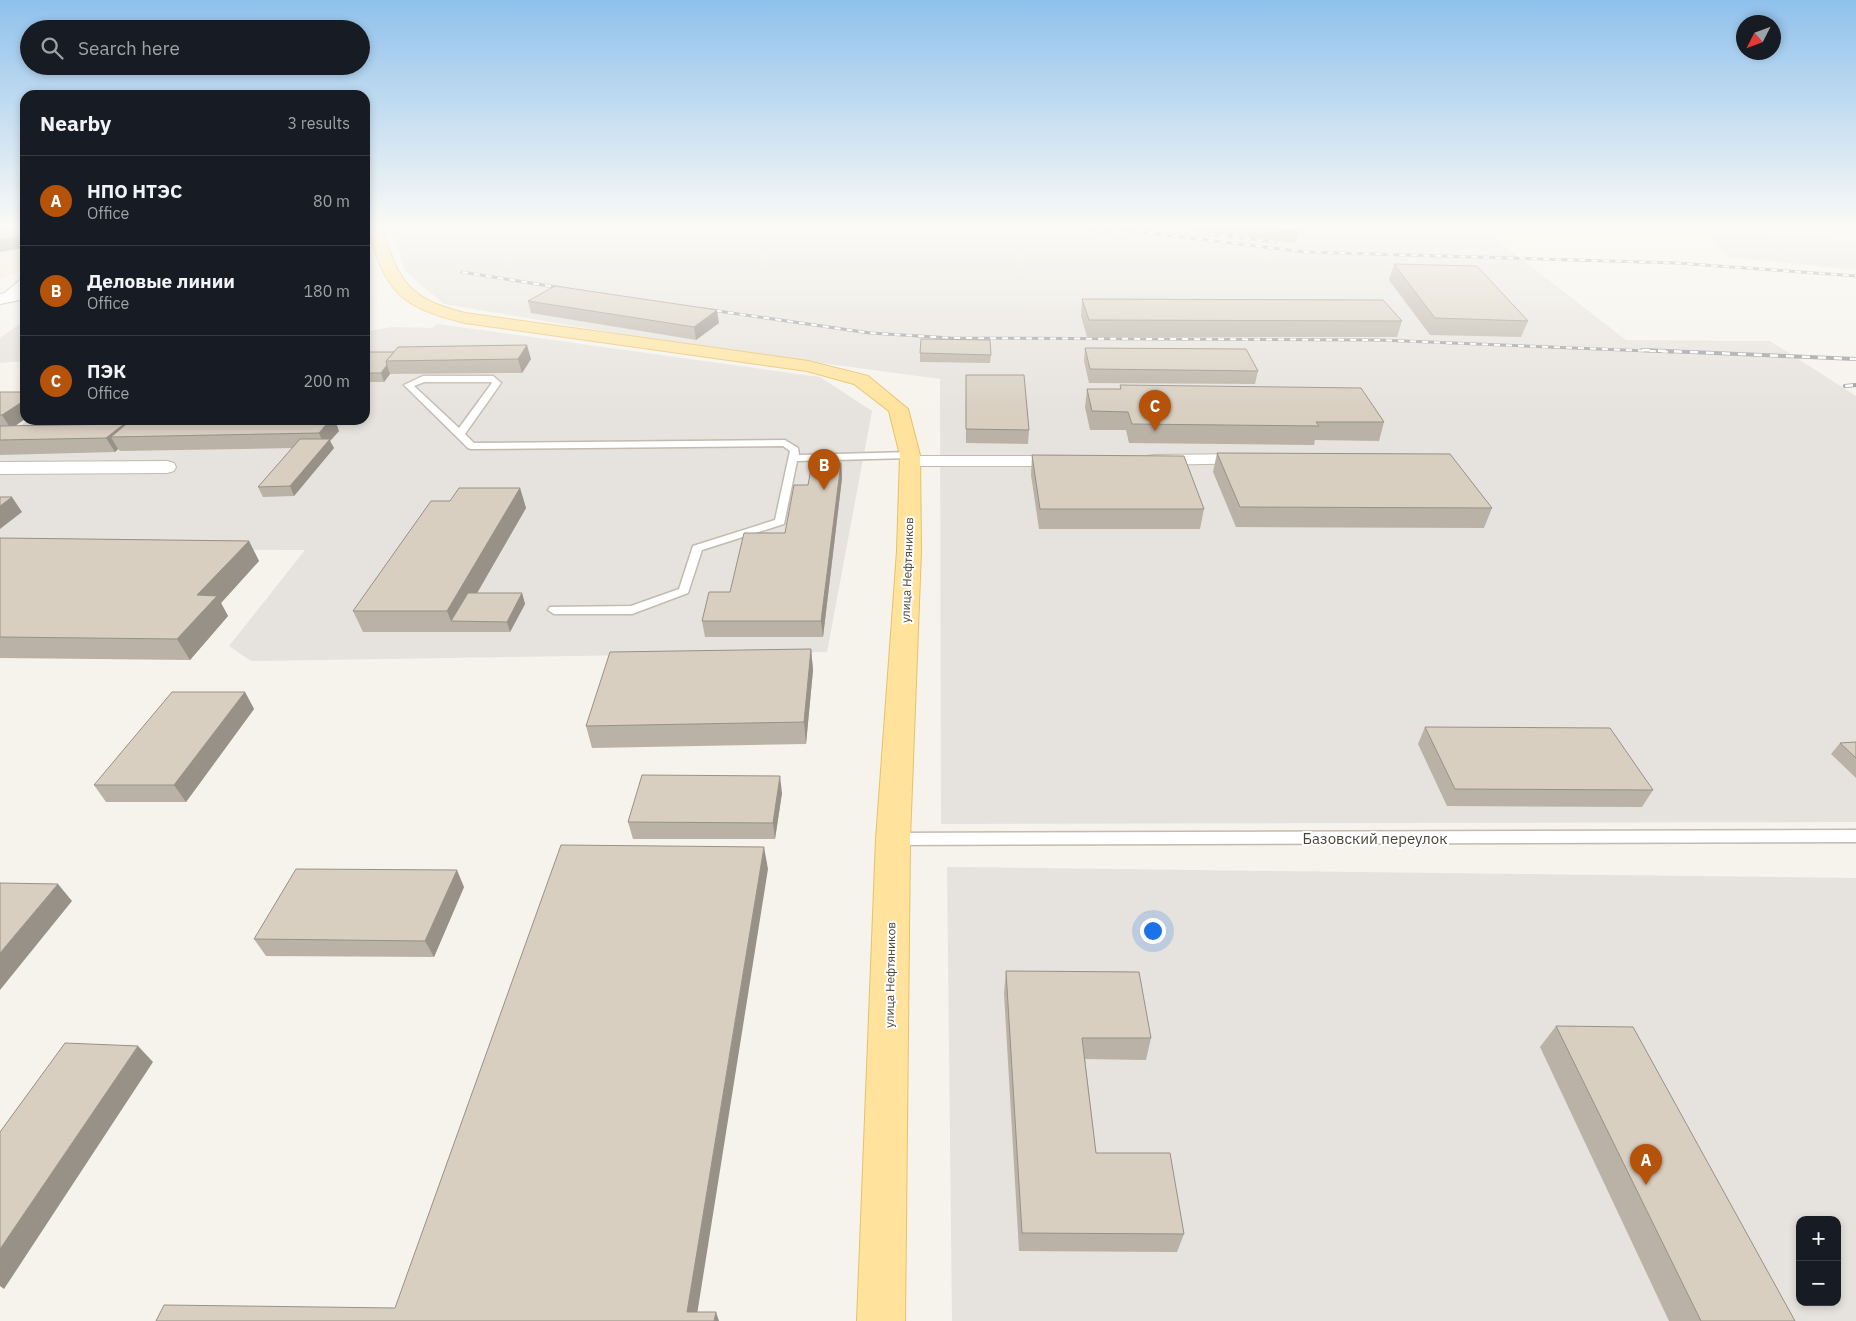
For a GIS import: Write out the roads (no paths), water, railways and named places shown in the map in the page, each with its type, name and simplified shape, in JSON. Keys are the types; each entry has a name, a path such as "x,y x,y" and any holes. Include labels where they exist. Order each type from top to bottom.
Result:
{"main road":[{"name":"улица Нефтяников","path":"401,289 408,296 424,306 465,318 808,366 860,380 898,409 910,458 909,551 893,839 881,1321"}],"street":[{"path":"4,298 17,289"},
{"path":"4,298 20,295"},
{"path":"910,458 1079,460"},
{"path":"1139,460 1268,459"},
{"path":"0,468 167,467"}],"lane":[{"path":"460,434 497,383 494,379 423,379 408,385 471,446 785,443 795,450 780,522 697,548 684,591 632,610 554,610"},
{"path":"793,458 910,458"},
{"name":"Базовский переулок","path":"893,839 1856,836"}],"railway":[{"path":"704,309 870,333 951,338 1380,340 1673,352"},
{"path":"1642,350 1856,359"},
{"path":"1845,386 1856,385"}],"place":[{"name":"ПЭК","path":"1155,431"},
{"name":"Деловые линии","path":"824,490"},
{"name":"НПО НТЭС","path":"1646,1185"}]}
